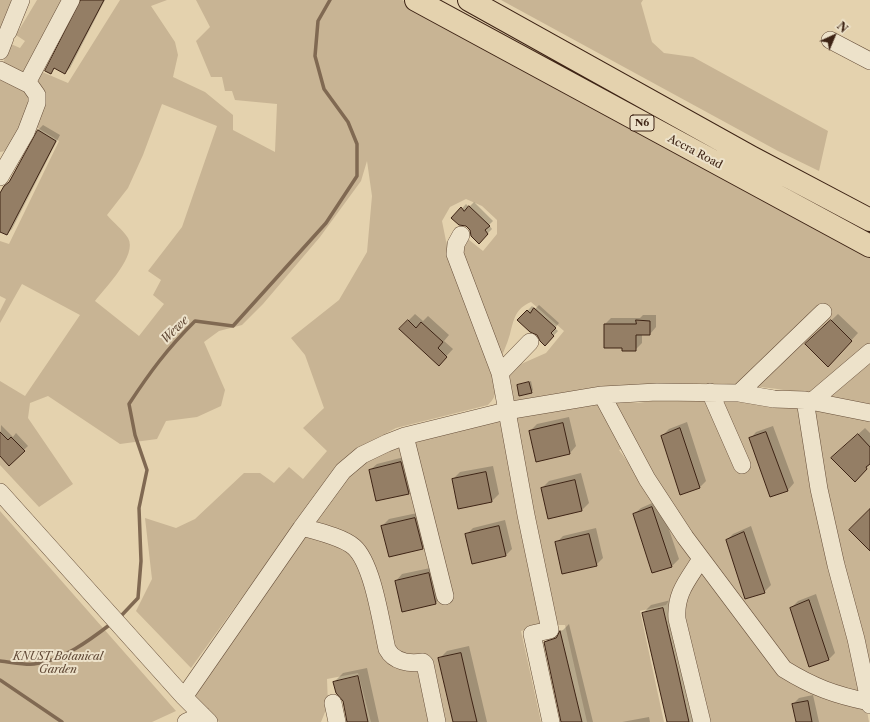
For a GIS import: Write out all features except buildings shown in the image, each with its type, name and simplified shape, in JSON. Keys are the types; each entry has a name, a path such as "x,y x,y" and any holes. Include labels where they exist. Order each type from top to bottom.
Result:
{"highway":[{"name":"Accra Road","path":"416,0 870,246"},
{"name":"Accra Road","path":"468,0 751,157 870,220"}],"street":[{"path":"4,40 21,0"},
{"path":"26,83 71,0"},
{"path":"830,40 870,61"},
{"path":"0,70 30,85 37,95 37,103 26,132 0,177"},
{"path":"461,236 456,244 455,254 500,373 506,411 550,630 532,634 551,722"},
{"path":"739,393 823,312"},
{"path":"500,373 530,342"},
{"path":"808,401 870,352"},
{"path":"184,697 343,472 362,456 405,436 506,411 602,395 657,392 739,393 774,399 808,401 870,413"},
{"path":"710,392 742,465"},
{"path":"602,395 647,479 702,559 784,668 806,683 839,696 870,703 856,639 836,565 819,486 808,401"},
{"path":"405,436 445,596"},
{"path":"0,492 184,697 205,718"},
{"path":"302,528 354,546 368,569 387,649 391,656 399,660 423,662 425,664 437,722"},
{"path":"702,559 681,591 676,606 676,619 702,722"},
{"path":"333,703 337,722"},
{"path":"186,722 205,718"}],"green space":[{"path":"0,0 15,0 0,34"},
{"path":"37,0 68,0 27,75 2,65 11,44 20,48 25,41 16,35"},
{"path":"120,0 167,0 151,6 175,42 178,55 173,77 205,92 233,115 233,130 275,152 277,104 235,100 232,91 225,91 222,77 211,77 196,41 210,27 196,0 402,0 754,192 870,258 870,406 765,387 702,383 653,385 509,403 507,379 512,368 546,353 564,331 531,302 518,311 499,364 459,255 468,239 483,251 497,234 497,220 482,206 466,199 450,207 442,221 446,241 495,372 496,390 492,401 488,405 396,428 356,449 338,464 191,668 136,611 152,579 145,518 176,528 195,519 244,473 260,473 274,483 289,467 303,479 327,451 303,428 324,408 305,355 291,338 339,300 367,252 372,196 367,161 361,181 320,237 263,304 242,325 219,331 204,342 225,390 221,406 197,417 166,421 157,439 120,444 48,396 30,403 28,418 73,484 39,507 0,465 0,381 25,396 80,315 22,284 0,323 0,311 6,299 0,296 0,241 9,244 59,141 33,125 40,71 68,83","holes":["162,104 217,126 182,227 148,271 161,280 153,295 164,304 139,336 95,301 125,262 130,245 126,235 107,215 128,188 143,155"]},
{"path":"501,0 643,0 641,3 652,42 664,53 693,57 828,131 819,171 778,151"},
{"path":"0,76 35,98 22,130 17,138 6,150 0,152"},
{"path":"673,398 718,398 802,407 864,697 790,669 702,548 633,445 619,450 698,557 666,605 640,611 664,722 587,722 565,625 543,625 521,631 541,722 371,722 358,673 327,679 328,705 321,722 219,722 194,695 305,536 351,550 397,652 366,551 313,522 361,461 439,432 598,402 638,403"},
{"path":"812,406 870,416 870,671 838,539"},
{"name":"KNUST Botanical Garden","path":"0,511 176,711 152,722 0,722"},
{"path":"701,562 773,658 866,705 869,722 703,722 681,596"}],"waterway":[{"name":"Wewe","path":"120,617 138,598 141,561 139,508 147,470 135,435 129,404 159,361 195,321 233,326 326,223 357,176 357,144 348,122 324,89 315,56 318,21 330,0"},
{"name":"Wewe","path":"0,661 34,664 55,659 85,643 112,623"},
{"path":"0,680 62,722"}]}
